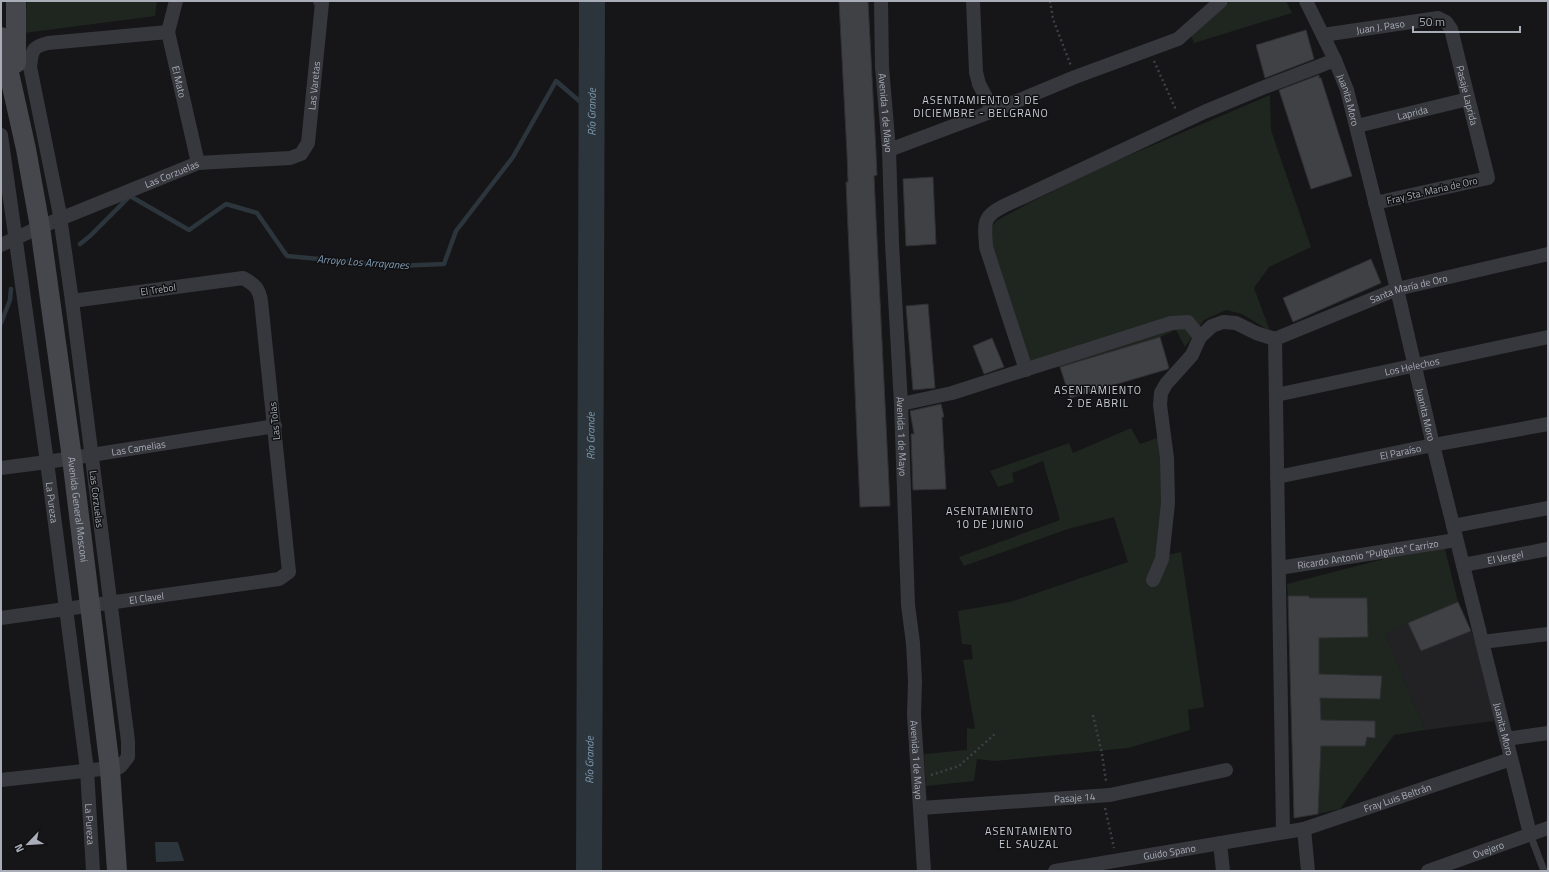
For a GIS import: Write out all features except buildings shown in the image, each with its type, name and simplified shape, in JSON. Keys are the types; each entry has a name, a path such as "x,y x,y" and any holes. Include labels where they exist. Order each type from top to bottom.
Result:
{"main road":[{"path":"16,1 15,53 26,149"},
{"path":"1,37 26,149"},
{"name":"Avenida General Mosconi","path":"26,149 40,227 72,458 110,769 117,871"}],"street":[{"name":"El Mato","path":"176,1 168,32 198,163"},
{"name":"Avenida 1 de Mayo","path":"880,1 882,67 889,150 892,244 901,404 908,605 913,643 915,681 914,715 924,871"},
{"path":"974,1 976,72 979,84 993,110"},
{"name":"Juanita Moro","path":"1306,1 1335,60 1347,90 1357,126 1433,445 1530,834"},
{"name":"Las Varetas","path":"290,158 301,154 308,143 321,2"},
{"path":"889,150 1075,77 1178,39 1216,2"},
{"name":"Juan J. Paso","path":"1323,35 1438,18"},
{"name":"Pasaje Laprida","path":"1438,18 1446,22 1451,29 1488,178"},
{"name":"Las Corzuelas","path":"110,769 120,767 128,757 128,741 72,301 60,219 30,67 32,54 38,46 48,43 168,32"},
{"path":"1026,370 986,247 986,227 988,217 997,210 1021,198 1182,123 1262,88 1335,60"},
{"name":"Laprida","path":"1357,126 1468,99"},
{"name":"La Pureza","path":"1,135 48,462 87,770 93,871"},
{"name":"Las Corzuelas","path":"1,245 40,227 198,163 290,158"},
{"name":"Fray Sta. Maria de Oro","path":"1375,203 1488,178"},
{"name":"Santa María de Oro","path":"1275,339 1397,289 1548,254"},
{"name":"El Trebol","path":"72,301 243,278"},
{"name":"Las Tolas","path":"243,278 253,283 259,291 275,426 289,572"},
{"path":"901,404 952,393 1172,323 1188,322 1200,337"},
{"path":"1154,580 1162,559 1168,503 1166,458 1160,405 1161,393 1166,384 1192,355 1200,337 1212,326 1223,322 1236,323 1256,333 1275,339 1283,832"},
{"name":"Los Helechos","path":"1276,395 1548,336"},
{"name":"El Paraíso","path":"1277,477 1433,445 1548,424"},
{"name":"Las Camelias","path":"1,468 275,426"},
{"name":"Ricardo Antonio \"Pulguita\" Carrizo","path":"1279,568 1455,533 1548,508"},
{"name":"El Vergel","path":"1463,565 1548,550"},
{"name":"El Clavel","path":"1,618 279,579 289,572"},
{"path":"1482,642 1548,634"},
{"path":"1506,740 1548,733"},
{"name":"Fray Luis Beltrán","path":"1283,832 1304,829 1511,759"},
{"path":"1,780 87,770 110,769"},
{"name":"Pasaje 14","path":"920,808 1110,795 1226,770"},
{"name":"Ovejero","path":"1428,871 1548,828"},
{"path":"1304,829 1308,871"},
{"name":"Guido Spano","path":"1055,871 1122,866 1220,843 1283,832"},
{"path":"1220,843 1222,871"}],"lane":[{"path":"1530,834 1544,871"}],"path":[{"path":"1050,1 1053,19 1075,77"},
{"path":"1149,50 1182,123"},
{"path":"919,779 959,766 996,733"}],"shaded area":[{"path":"27,1 157,1 155,16 24,33"},
{"path":"1231,1 1286,1 1292,13 1194,43 1191,35"},
{"path":"1270,95 1271,130 1311,247 1269,267 1254,288 1270,331 1242,314 1226,310 1204,320 1185,347 1176,330 1160,337 1060,367 1021,375 985,238 996,221 1102,167"},
{"path":"1131,428 1140,444 1160,437 1167,555 1181,552 1204,707 1188,710 1190,730 1128,748 995,761 977,759 974,781 926,786 924,754 967,750 967,728 975,729 963,660 973,659 971,645 962,644 958,611 1010,602 1128,562 1114,517 1068,529 964,566 959,557 1060,520 1043,461 1012,473 1014,482 998,487 990,471 1069,443 1073,453"},
{"path":"1438,545 1445,549 1458,602 1385,634 1425,730 1394,735 1340,809 1318,814 1321,746 1365,746 1367,737 1375,737 1375,721 1321,720 1320,698 1380,699 1382,676 1319,674 1309,640 1309,596 1288,596 1287,584"},
{"path":"1408,623 1422,651 1471,631 1486,667 1494,721 1425,730 1385,634"},
{"path":"155,842 178,842 184,861 156,862"}],"waterway":[{"name":"Río Grande","path":"589,871 592,1"},
{"name":"Arroyo Los Arrayanes","path":"80,244 130,196 189,230 226,204 257,213 287,256 396,266 444,264 456,231 513,157 556,81 591,111"},
{"name":"Arroyo Los Arrayanes","path":"1,323 10,300 11,289"}],"district":[{"name":"ASENTAMIENTO 3 DE DICIEMBRE - BELGRANO","path":"981,106"},
{"name":"ASENTAMIENTO 2 DE ABRIL","path":"1098,396"},
{"name":"ASENTAMIENTO 10 DE JUNIO","path":"990,517"},
{"name":"ASENTAMIENTO EL SAUZAL","path":"1029,837"}]}
